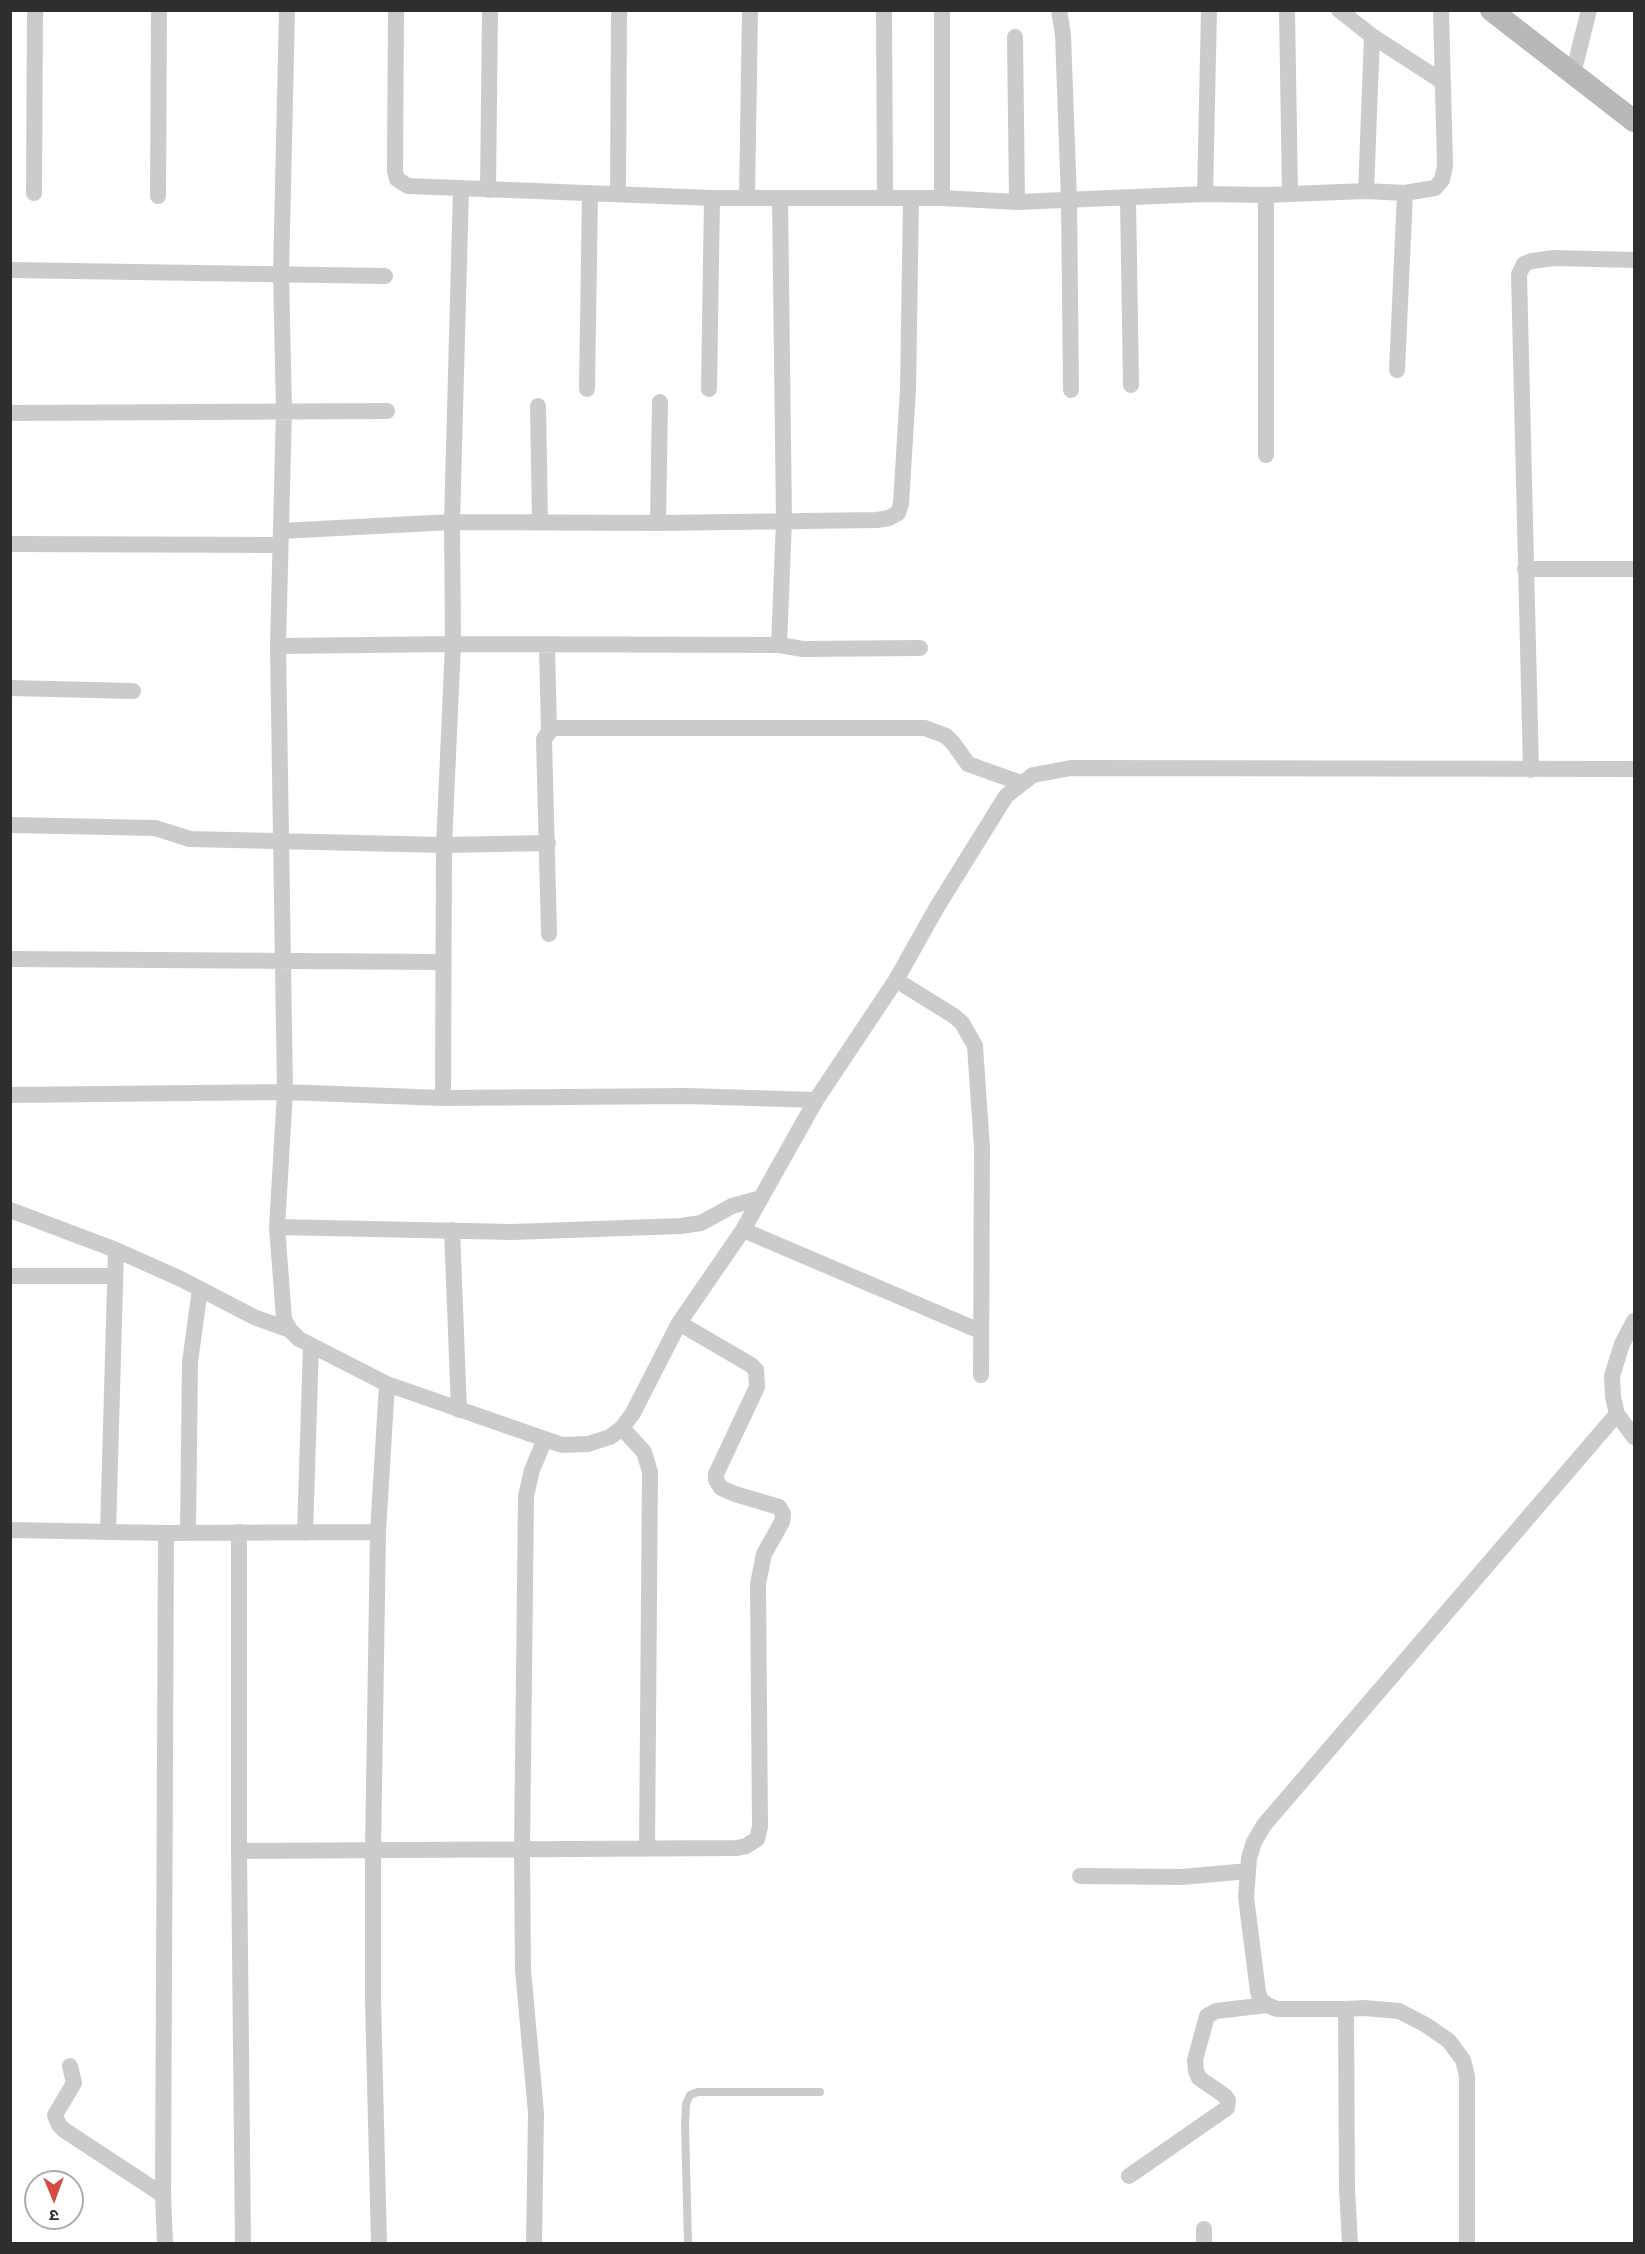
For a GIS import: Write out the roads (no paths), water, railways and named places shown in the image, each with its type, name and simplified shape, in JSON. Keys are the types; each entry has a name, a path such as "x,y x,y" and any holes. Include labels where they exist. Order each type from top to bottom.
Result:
{"main road":[{"path":"1491,10 1635,121"}],"street":[{"path":"34,192 35,10"},
{"path":"158,196 159,10"},
{"path":"287,10 281,274 284,410 278,646 285,1092 277,1227 284,1319 299,1339 387,1384 562,1445 588,1444 610,1437 622,1428 633,1413 679,1323 743,1230 816,1100 896,980 937,907 1006,796 1033,775 1071,768 1635,769"},
{"path":"396,10 395,171 397,179 408,186 618,192 712,198 942,198 1017,202 1205,194 1406,192 1435,188 1442,180 1445,166 1441,10"},
{"path":"488,189 490,10"},
{"path":"618,192 619,10"},
{"path":"747,198 750,10"},
{"path":"884,10 885,198"},
{"path":"942,10 942,198"},
{"path":"1059,10 1063,35 1069,201 1071,390"},
{"path":"1205,194 1209,10"},
{"path":"1287,10 1290,193"},
{"path":"1339,10 1371,36 1443,82"},
{"path":"1573,74 1589,10"},
{"path":"1366,191 1371,36"},
{"path":"1015,37 1017,202"},
{"path":"442,1098 444,845 453,644 452,522 461,188"},
{"path":"1397,370 1406,192"},
{"path":"587,389 590,193"},
{"path":"1266,195 1266,455"},
{"path":"709,389 712,198"},
{"path":"779,645 784,520 780,198"},
{"path":"1128,198 1131,385"},
{"path":"10,544 281,538 452,522 658,523 890,518 898,513 901,504 908,390 911,199"},
{"path":"1531,770 1519,274 1524,264 1554,258 1635,260"},
{"path":"10,270 385,276"},
{"path":"658,523 660,402"},
{"path":"538,406 540,521"},
{"path":"10,413 387,411"},
{"path":"1525,569 1635,570"},
{"path":"547,645 549,732 544,740 549,934"},
{"path":"278,646 779,645 803,649 920,648"},
{"path":"10,688 133,691"},
{"path":"549,732 562,727 925,728 946,736 968,764 1021,783"},
{"path":"10,825 155,828 190,838 444,845 548,843"},
{"path":"10,959 282,959 443,962"},
{"path":"896,980 954,1016 962,1023 975,1046 982,1148 981,1375"},
{"path":"10,1095 285,1092 442,1098 687,1096 816,1100"},
{"path":"277,1227 512,1232 681,1226 701,1222 732,1206 761,1198"},
{"path":"10,1210 116,1250 254,1317 290,1330"},
{"path":"452,1230 459,1410"},
{"path":"743,1230 981,1331"},
{"path":"108,1532 113,1276 116,1250"},
{"path":"10,1276 113,1276"},
{"path":"188,1532 189,1362 200,1289"},
{"path":"1635,1321 1622,1344 1612,1376 1613,1397 1617,1413 1635,1437"},
{"path":"239,1851 737,1848 751,1843 759,1835 759,1584 764,1554 783,1518 781,1509 778,1507 721,1488 716,1480 716,1474 757,1387 756,1370 679,1323"},
{"path":"305,1533 311,1345"},
{"path":"379,2244 373,2000 373,1851 378,1532 387,1384"},
{"path":"1467,2244 1467,2076 1463,2060 1449,2041 1426,2025 1399,2011 1277,2009 1261,2000 1258,1992 1246,1897 1248,1871 1254,1842 1264,1825 1617,1413"},
{"path":"622,1428 644,1452 650,1472 647,1849"},
{"path":"534,2244 537,2135 523,1970 526,1496 532,1470 545,1439"},
{"path":"10,1530 166,1533 378,1532"},
{"path":"239,1532 243,2244"},
{"path":"165,2244 163,2195 166,1533"},
{"path":"1080,1876 1182,1877 1248,1871"},
{"path":"1129,2176 1227,2108 1228,2100 1225,2096 1199,2078 1196,2071 1195,2060 1207,2016 1216,2011 1267,2005"},
{"path":"1346,2009 1347,2189 1350,2244"},
{"path":"70,2066 74,2083 56,2115 59,2125 163,2195"}],"lane":[{"path":"688,2244 685,2124 690,2095 698,2092 820,2092"}]}
